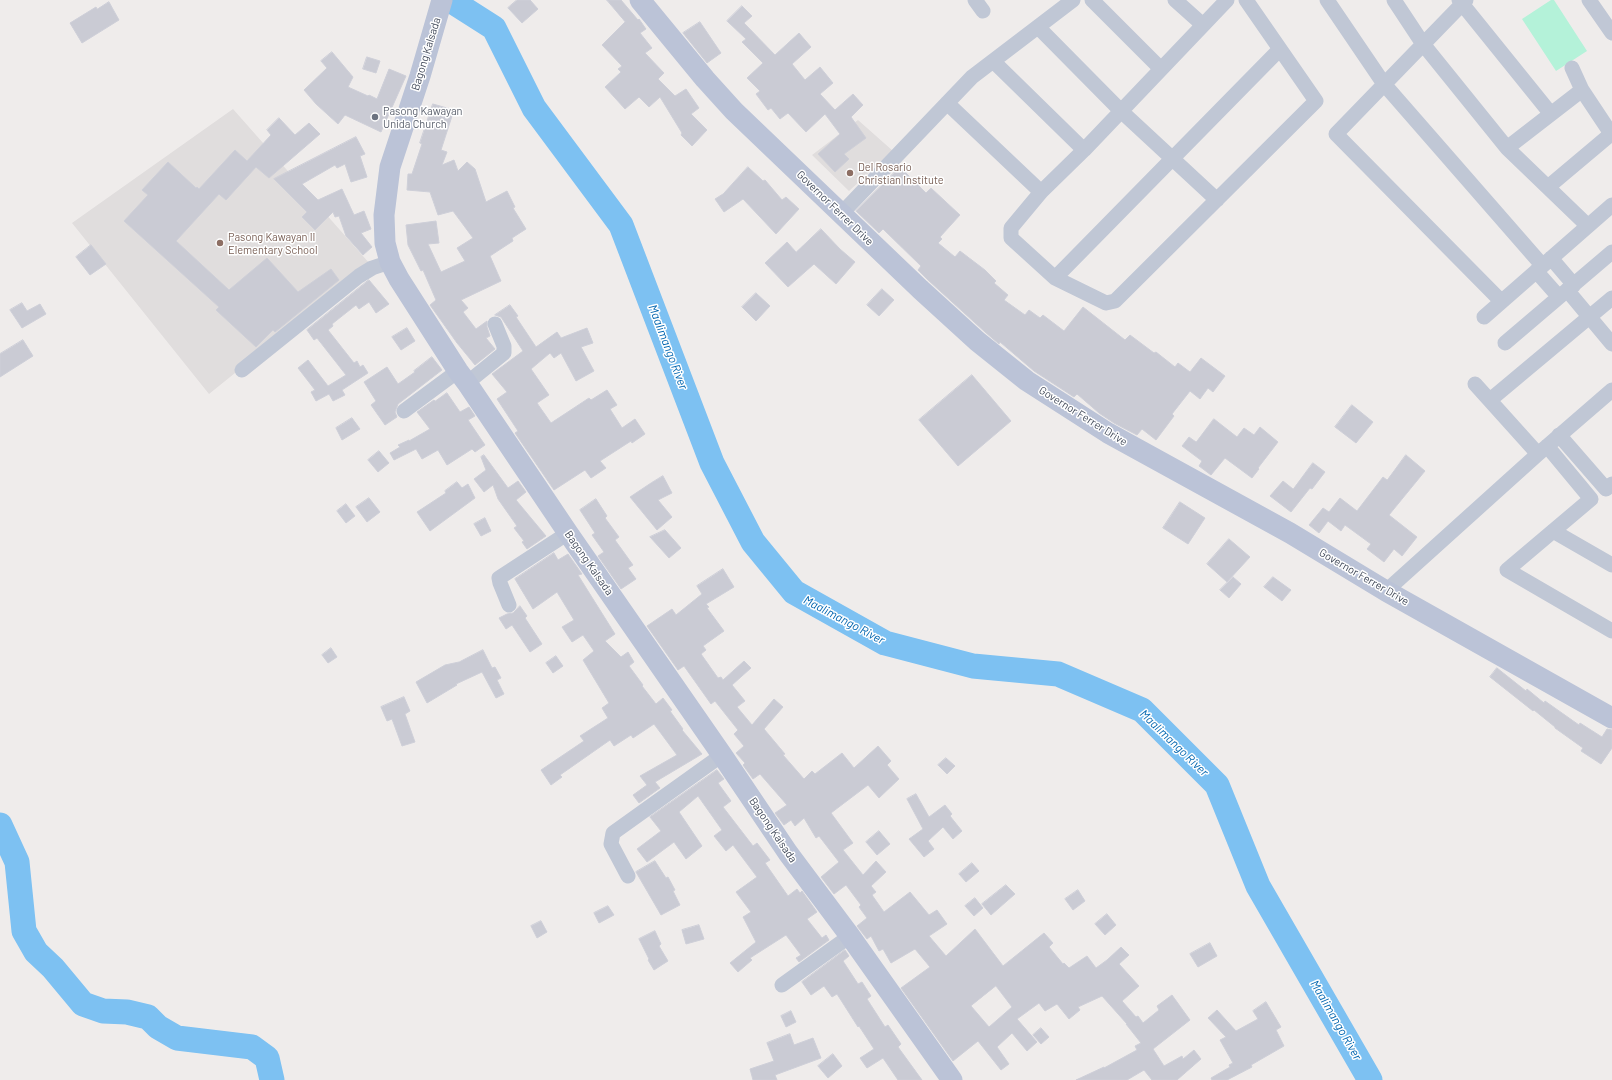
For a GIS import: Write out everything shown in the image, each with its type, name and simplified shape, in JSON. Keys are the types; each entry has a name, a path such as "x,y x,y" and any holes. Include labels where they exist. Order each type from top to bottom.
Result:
{"street":[{"name":"Bagong Kalsada","path":"442,0 420,76 390,167 384,215 385,243 390,262 399,279 463,377 568,533 788,853 850,936 952,1080"},
{"name":"Governor Ferrer Drive","path":"640,0 705,79 734,111 841,214 977,341 1027,381 1108,433 1290,533 1386,591 1612,718"},
{"path":"841,214 972,77 1073,0"},
{"path":"1092,0 1161,69"},
{"path":"1175,0 1203,25"},
{"path":"1227,0 1084,150 1041,192 1011,228 1011,238 1055,278 1106,304 1115,301 1316,101 1246,0"},
{"path":"1327,0 1384,84 1590,316 1612,344"},
{"path":"1394,0 1423,44 1507,148 1588,226"},
{"path":"1589,0 1612,33"},
{"path":"1501,301 1336,134 1423,44 1462,1 1551,114"},
{"path":"1038,27 1121,111 1217,200"},
{"path":"1055,278 1280,48"},
{"path":"992,61 1084,150"},
{"path":"1548,187 1612,134 1582,90 1572,68"},
{"path":"1507,148 1582,90"},
{"path":"947,103 1041,192"},
{"path":"1484,317 1612,205"},
{"path":"1505,343 1612,252"},
{"path":"242,370 359,276 372,268 390,262"},
{"path":"1490,400 1612,298"},
{"path":"404,411 504,353 504,346 495,324"},
{"path":"1475,384 1542,450 1604,492"},
{"path":"1386,591 1542,450 1612,390"},
{"path":"1559,435 1604,492"},
{"path":"1604,492 1553,530 1507,570 1612,631"},
{"path":"1553,530 1612,565"},
{"path":"509,605 499,578 568,533"},
{"path":"628,876 611,844 613,833 722,755"},
{"path":"782,985 850,936"}],"shaded area":[{"name":"Pasong Kawayan II Elementary School","path":"233,109 370,264 209,394 72,223"},
{"name":"Del Rosario Christian Institute","path":"858,120 893,151 849,191 812,155"}],"green space":[{"path":"1551,0 1554,0 1587,51 1556,71 1522,19"}],"building":[{"path":"517,0 530,0 538,9 522,23 508,8"},
{"path":"607,0 621,0 638,20 639,19 646,29 640,33 652,48 645,53 664,73 658,79 675,96 686,89 699,108 691,114 707,130 692,146 681,135 682,133 660,97 649,107 639,97 625,109 605,87 621,72 618,69 622,66 602,45 625,22"},
{"path":"109,2 119,20 82,43 70,23 96,7 97,9"},
{"path":"742,6 752,16 744,23 775,55 799,33 811,47 792,64 805,80 820,67 833,83 820,94 835,110 853,94 863,105 851,117 866,138 844,154 849,159 835,172 818,154 840,134 825,114 806,132 788,113 780,119 771,108 768,110 756,94 760,91 747,78 763,63 742,42 746,39 727,21"},
{"path":"700,22 721,53 707,63 683,33"},
{"path":"332,52 353,77 348,87 377,99 389,69 406,76 381,132 345,115 338,124 316,104 304,90 327,68 321,61"},
{"path":"367,57 380,61 376,73 363,69"},
{"path":"433,104 454,110 441,150 447,152 442,165 454,160 458,171 467,162 475,169 486,202 507,191 515,207 513,208 526,229 512,238 513,241 490,256 501,281 461,300 468,308 463,312 476,329 487,321 490,336 486,338 495,349 475,365 430,305 436,300 423,270 421,271 408,245 406,225 436,221 439,243 428,244 441,272 465,261 457,248 473,238 453,211 438,215 430,192 407,190 408,174 412,174 422,144 420,143"},
{"path":"279,118 295,135 309,123 320,134 269,178 256,167 226,200 219,194 176,241 229,290 267,258 298,292 331,269 339,280 275,332 273,330 256,347 216,310 219,307 124,221 148,195 142,190 168,162 196,188 197,187 199,189 235,150 247,161 271,135 267,130"},
{"path":"356,137 365,154 360,156 367,177 351,182 345,164 337,168 335,165 302,184 318,200 342,189 354,215 364,211 371,229 361,233 372,247 363,255 346,236 339,216 335,217 333,212 315,230 302,217 307,212 274,179"},
{"path":"748,167 763,181 765,180 782,200 786,197 799,209 776,234 743,199 724,212 715,199 723,194"},
{"path":"900,167 926,193 931,188 960,215 940,237 942,239 938,243 955,257 960,251 985,270 996,281 994,283 1008,295 1004,300 1025,315 1029,310 1040,318 1043,315 1064,331 1083,307 1125,340 1130,335 1154,353 1156,352 1175,367 1178,363 1190,372 1201,358 1225,376 1213,392 1208,388 1200,399 1190,391 1172,414 1174,416 1156,440 1142,429 1137,435 1114,423 1099,413 1077,394 1074,397 1034,371 1000,342 999,344 928,280 918,270 921,266 883,229 879,233 856,211"},
{"path":"821,229 855,262 836,284 814,264 788,287 765,263 787,242 796,252"},
{"path":"91,245 106,264 90,275 76,257"},
{"path":"369,280 389,304 376,313 369,302 359,309 356,305 332,324 333,326 328,330 354,363 357,361 360,367 363,365 368,373 342,390 345,395 333,401 329,394 316,401 311,392 315,390 298,368 308,360 328,386 346,375 317,338 314,340 307,330"},
{"path":"882,289 894,300 879,316 867,305"},
{"path":"756,293 770,306 756,321 742,307"},
{"path":"22,303 27,311 40,304 46,314 22,328 10,310"},
{"path":"510,305 518,316 516,317 536,347 557,332 561,338 587,328 593,343 581,347 594,371 576,381 561,353 554,358 550,353 531,369 549,395 537,403 551,423 589,398 591,400 607,390 617,405 610,409 622,428 635,419 645,434 632,443 631,441 600,461 606,468 591,478 585,470 554,490 515,433 518,431 497,399 507,392 492,374 523,351 501,317 495,315"},
{"path":"407,328 415,341 401,350 392,337"},
{"path":"23,340 33,356 0,377 0,354"},
{"path":"432,357 442,370 398,404 395,412 397,417 385,425 371,405 376,401 364,382 387,367 398,384"},
{"path":"972,375 1011,421 958,466 919,420"},
{"path":"447,393 460,412 469,407 475,416 468,420 485,445 475,452 472,449 447,465 438,450 422,459 416,449 394,460 390,453 400,447 398,445 409,441 430,429 417,412"},
{"path":"1352,405 1373,422 1356,443 1335,427"},
{"path":"352,418 360,429 342,440 336,428"},
{"path":"1214,419 1237,437 1244,428 1254,435 1260,427 1278,442 1252,478 1225,458 1211,475 1199,466 1202,461 1182,446 1189,437 1196,442"},
{"path":"379,451 389,463 378,472 368,460"},
{"path":"484,455 508,488 518,481 526,492 516,500 546,536 527,549 522,542 524,541 514,528 517,526 498,499 493,485 484,492 474,479 486,470 481,457"},
{"path":"1406,455 1425,471 1389,515 1417,537 1402,556 1394,549 1384,562 1367,549 1371,544 1345,525 1341,531 1328,521 1319,533 1309,525 1323,508 1329,512 1340,498 1357,511 1383,477 1387,480"},
{"path":"1313,463 1325,472 1291,512 1270,496 1283,481 1293,489"},
{"path":"663,476 672,493 658,500 672,517 657,530 630,497"},
{"path":"457,482 462,488 468,484 475,498 430,531 417,512 446,493 445,491"},
{"path":"369,498 380,512 367,522 356,507"},
{"path":"596,499 607,516 605,518 619,537 615,540 633,565 628,568 636,579 621,589 598,556 604,552 592,535 595,533 580,510"},
{"path":"1180,502 1205,518 1188,544 1163,528"},
{"path":"346,504 355,516 346,523 337,511"},
{"path":"485,518 491,531 481,536 474,524"},
{"path":"665,530 681,548 669,558 650,537"},
{"path":"1229,539 1250,557 1227,582 1207,564"},
{"path":"554,553 558,560 568,554 582,574 578,575 615,634 605,641 621,657 628,652 634,662 629,666 643,685 642,686 656,704 663,698 672,710 670,711 683,729 682,730 702,754 655,782 660,788 639,803 633,795 647,785 640,776 677,755 654,724 633,738 631,735 614,746 610,740 560,775 562,777 551,785 541,770 584,741 580,736 608,718 602,708 609,703 583,660 594,651 583,635 572,642 562,627 574,620 557,592 533,609 515,579"},
{"path":"723,569 734,587 706,604 709,607 707,608 724,631 703,646 706,650 701,654 718,678 721,677 723,680 744,661 751,668 732,685 745,701 737,707 752,725 774,699 783,707 764,729 785,754 783,755 804,779 812,771 815,774 842,753 854,768 878,746 891,761 887,765 899,779 879,798 868,785 831,813 853,843 843,850 863,875 876,861 886,872 871,886 876,892 872,895 884,912 910,892 929,915 937,910 947,924 929,936 946,956 975,929 1003,966 1044,933 1053,943 1049,947 1063,964 1064,963 1069,968 1087,956 1096,968 1121,947 1129,955 1119,964 1139,986 1122,1001 1136,1017 1138,1016 1143,1023 1159,1010 1157,1006 1172,995 1190,1020 1153,1049 1164,1066 1182,1056 1183,1059 1194,1050 1201,1059 1177,1080 1152,1080 1144,1070 1127,1080 1076,1080 1104,1068 1137,1050 1135,1046 1141,1043 1127,1024 1102,996 1078,1007 1080,1010 1069,1019 1057,1004 1045,1011 1039,1003 1017,1019 1037,1042 1027,1051 1012,1033 997,1047 1009,1064 1001,1070 978,1041 953,1061 901,988 930,967 915,949 891,963 883,949 879,951 871,936 867,939 857,926 867,918 859,907 861,905 846,885 834,894 821,877 839,862 819,836 816,838 804,818 795,826 791,820 784,825 775,813 787,805 760,774 753,779 743,765 745,763 736,753 744,746 734,734 738,730 715,701 711,704 684,666 678,670 647,626 672,609 676,615 702,594 697,586","holes":["996,986 1012,1007 989,1027 971,1006"]},
{"path":"1233,577 1241,584 1229,598 1220,590"},
{"path":"1273,577 1291,590 1282,601 1264,587"},
{"path":"520,606 527,616 525,618 542,644 530,652 512,625 506,629 499,618 513,613"},
{"path":"331,648 337,657 328,663 322,655"},
{"path":"483,650 492,668 495,667 501,678 497,680 504,694 496,698 482,672 456,684 457,685 427,703 416,682 445,665 459,662"},
{"path":"556,656 563,666 553,673 546,663"},
{"path":"1497,668 1526,691 1527,689 1544,703 1545,701 1579,725 1580,723 1602,737 1607,729 1612,730 1612,748 1601,764 1581,751 1583,748 1490,677"},
{"path":"404,697 410,711 405,714 415,742 402,746 392,719 387,721 381,707"},
{"path":"946,758 955,766 947,774 938,765"},
{"path":"717,770 724,779 718,783 731,801 723,807 753,846 757,843 770,860 765,863 788,896 797,889 800,893 802,891 817,912 807,919 822,938 826,935 829,940 799,962 796,958 801,955 786,935 750,958 752,960 738,972 730,963 756,942 743,917 751,912 736,892 757,877 733,845 726,851 714,836 722,830 698,796 679,812 702,846 686,859 674,842 647,862 637,849 661,831 650,817"},
{"path":"916,794 929,817 945,805 952,814 950,816 962,831 953,839 943,827 928,841 934,849 924,857 909,839 923,829 907,799"},
{"path":"879,831 890,844 877,855 866,842"},
{"path":"655,861 666,878 668,877 675,890 673,891 680,905 661,915 636,872"},
{"path":"972,863 979,871 966,882 959,874"},
{"path":"1006,885 1015,894 991,915 982,904"},
{"path":"1078,890 1085,901 1073,910 1065,899"},
{"path":"975,898 983,908 974,916 965,906"},
{"path":"608,906 614,915 599,923 594,913"},
{"path":"1107,914 1116,925 1105,935 1095,924"},
{"path":"541,921 547,932 537,938 531,926"},
{"path":"699,925 704,939 686,944 682,930"},
{"path":"655,931 661,944 659,946 668,961 654,970 639,939"},
{"path":"1210,943 1217,956 1198,967 1190,954"},
{"path":"845,950 849,956 843,961 858,984 862,982 871,996 867,999 885,1027 888,1025 901,1044 898,1047 922,1080 898,1080 883,1058 867,1068 860,1058 874,1049 837,994 832,997 824,986 811,995 802,982"},
{"path":"1266,1002 1281,1027 1276,1030 1284,1046 1251,1065 1252,1067 1227,1080 1212,1080 1211,1078 1230,1067 1229,1065 1233,1063 1220,1040 1226,1037 1208,1018 1217,1010 1236,1031 1258,1019 1253,1011"},
{"path":"791,1011 796,1022 786,1027 781,1016"},
{"path":"1041,1028 1049,1037 1041,1044 1033,1035"},
{"path":"790,1034 794,1045 813,1038 821,1058 775,1075 777,1080 753,1080 750,1069 774,1061 767,1043"},
{"path":"833,1054 842,1066 828,1078 818,1066"}],"waterway":[{"name":"Maalimango River","path":"450,0 494,28 534,108 621,225 712,463 753,542 794,592 885,643 973,666 1058,674 1142,710 1217,785 1258,886 1370,1080"},
{"path":"0,825 17,862 24,931 36,952 53,968 83,1004 103,1011 127,1012 148,1017 158,1027 177,1038 252,1047 267,1058 272,1080"}],"place":[{"name":"Pasong Kawayan Unida Church","path":"375,117"},
{"name":"Del Rosario Christian Institute","path":"850,173"},
{"name":"Pasong Kawayan II Elementary School","path":"220,243"}]}
